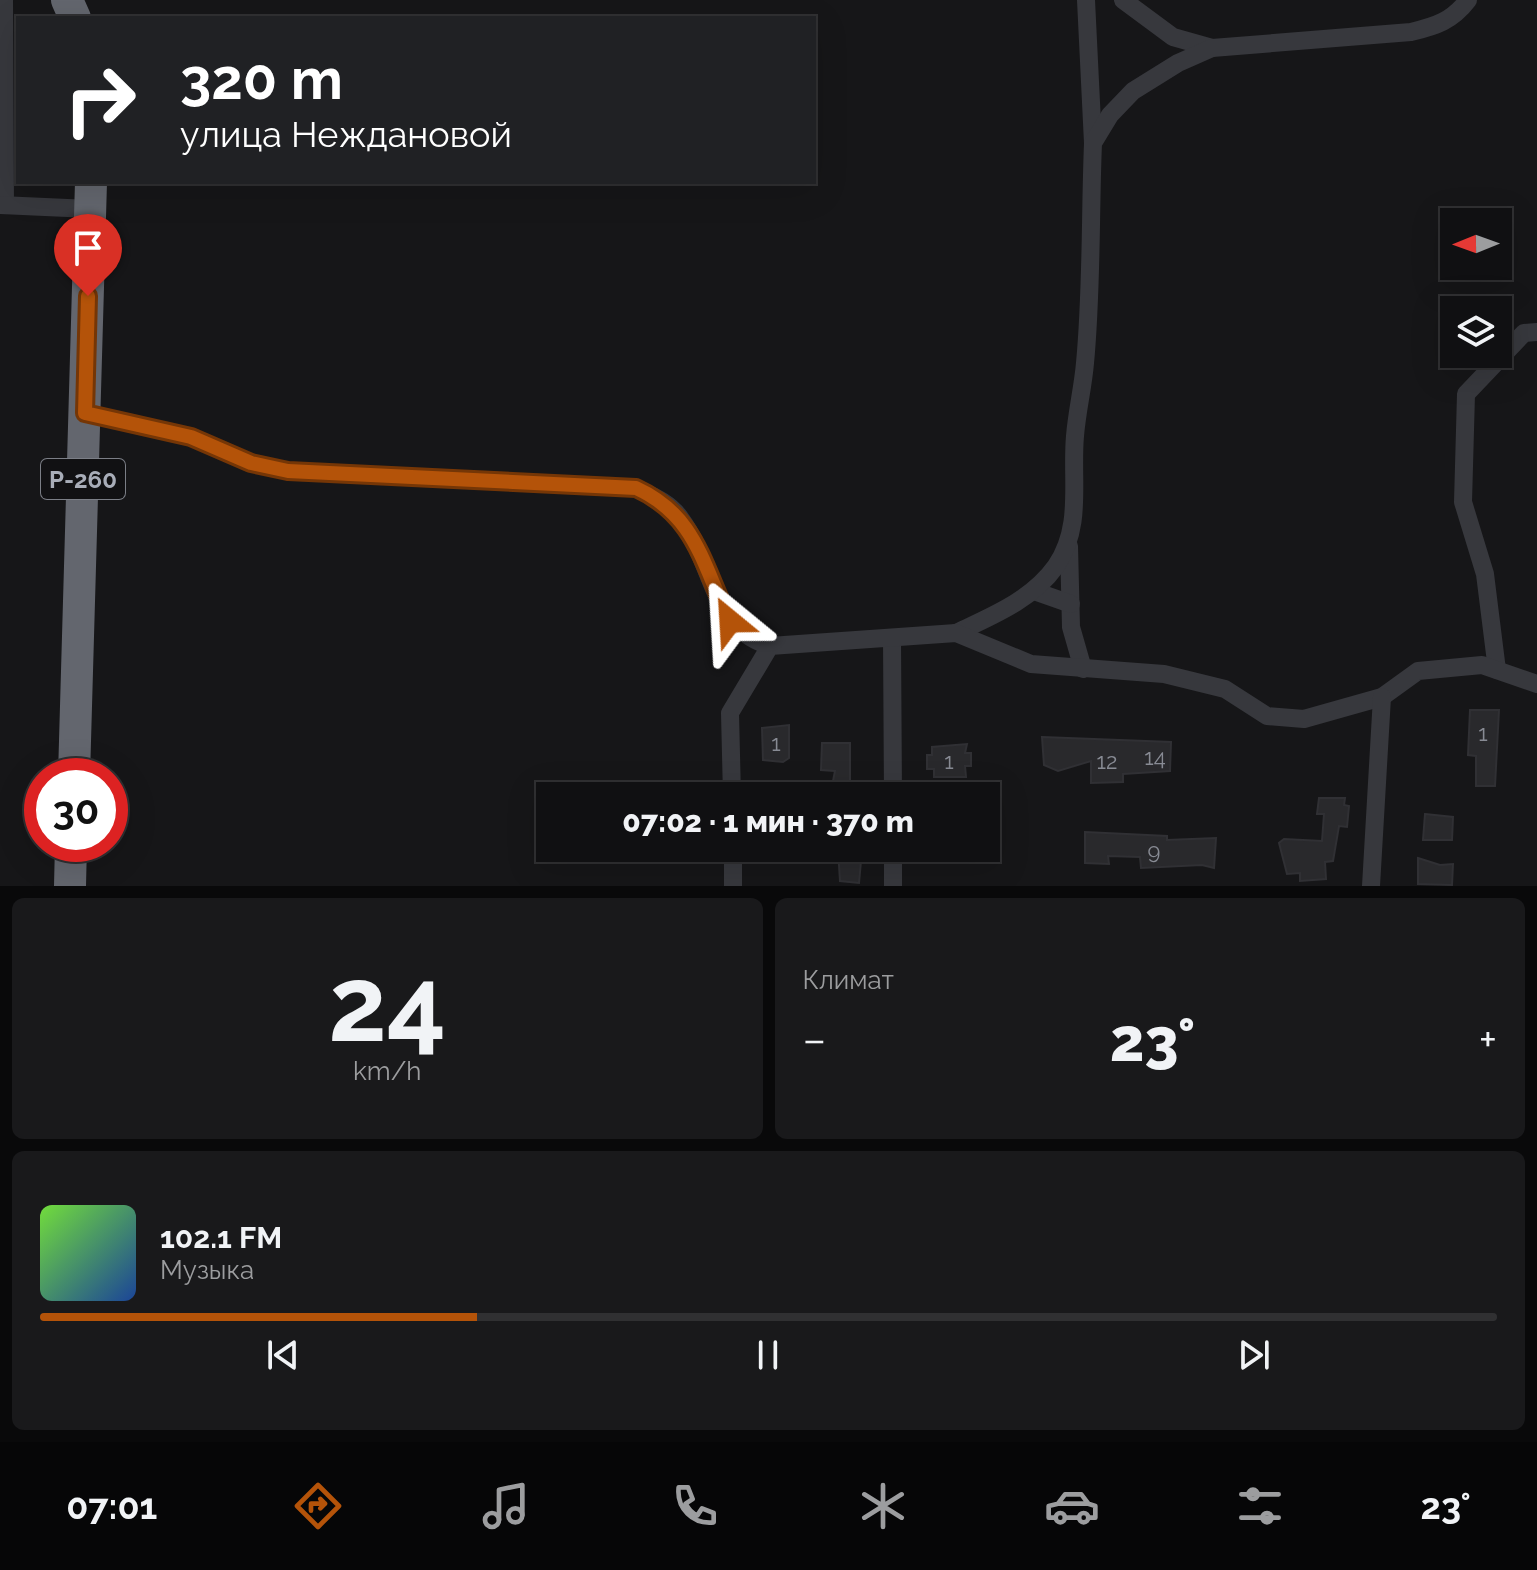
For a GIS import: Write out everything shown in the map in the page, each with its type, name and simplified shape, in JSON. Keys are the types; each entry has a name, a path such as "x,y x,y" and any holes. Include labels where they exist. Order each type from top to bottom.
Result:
{"highway":[{"name":"Р-260","path":"75,758 91,195"},
{"path":"70,886 71,862"}],"street":[{"path":"4,0 3,205 91,195"},
{"path":"1083,669 1074,649 1069,543 1074,521 1075,437 1085,363 1093,143 1086,0"},
{"path":"1123,0 1173,37 1212,48"},
{"path":"1093,143 1110,115 1133,91 1178,63 1212,48 1411,32 1447,21 1468,0"},
{"path":"1497,670 1485,574 1463,502 1466,394 1524,333 1537,332"},
{"path":"85,413 191,437 251,463 288,471 636,488 662,500 680,518 730,621 748,640 770,646 956,633 1005,610 1034,591 1055,567 1069,543"},
{"path":"1034,591 1071,604"},
{"path":"956,633 1031,664 1164,674 1225,689 1267,716 1304,719 1382,697 1418,671 1482,665 1537,684"},
{"path":"892,639 893,782"},
{"path":"732,782 730,713 770,646"},
{"path":"1371,886 1382,697"},
{"path":"733,862 733,886"},
{"path":"893,862 893,886"}],"building":[{"path":"1470,710 1499,710 1495,786 1476,786 1476,756 1468,755"},
{"path":"789,725 789,758 783,762 763,760 762,728"},
{"path":"1042,737 1171,742 1170,771 1123,774 1123,782 1091,783 1091,761 1058,771 1044,765"},
{"path":"822,743 850,743 850,782 833,782 835,771 821,770"},
{"path":"967,744 965,753 971,753 971,766 965,766 966,777 934,777 934,769 927,769 927,755 932,755 932,747"},
{"path":"1319,798 1345,798 1344,805 1349,806 1347,827 1339,826 1333,861 1325,862 1326,879 1300,881 1300,873 1287,874 1279,843 1284,839 1322,841 1324,814 1317,814"},
{"path":"1425,814 1453,817 1452,840 1423,840"},
{"path":"1085,832 1167,836 1167,840 1216,838 1214,868 1202,865 1141,868 1140,857 1108,856 1109,864 1085,863"},
{"path":"1418,858 1440,865 1453,864 1452,885 1418,884"},
{"path":"839,862 861,862 859,883 840,881"}],"route":[{"path":"88,296 85,413 191,437 251,463 288,471 532,480 636,488 662,500 680,518 694,540 730,621"}]}
